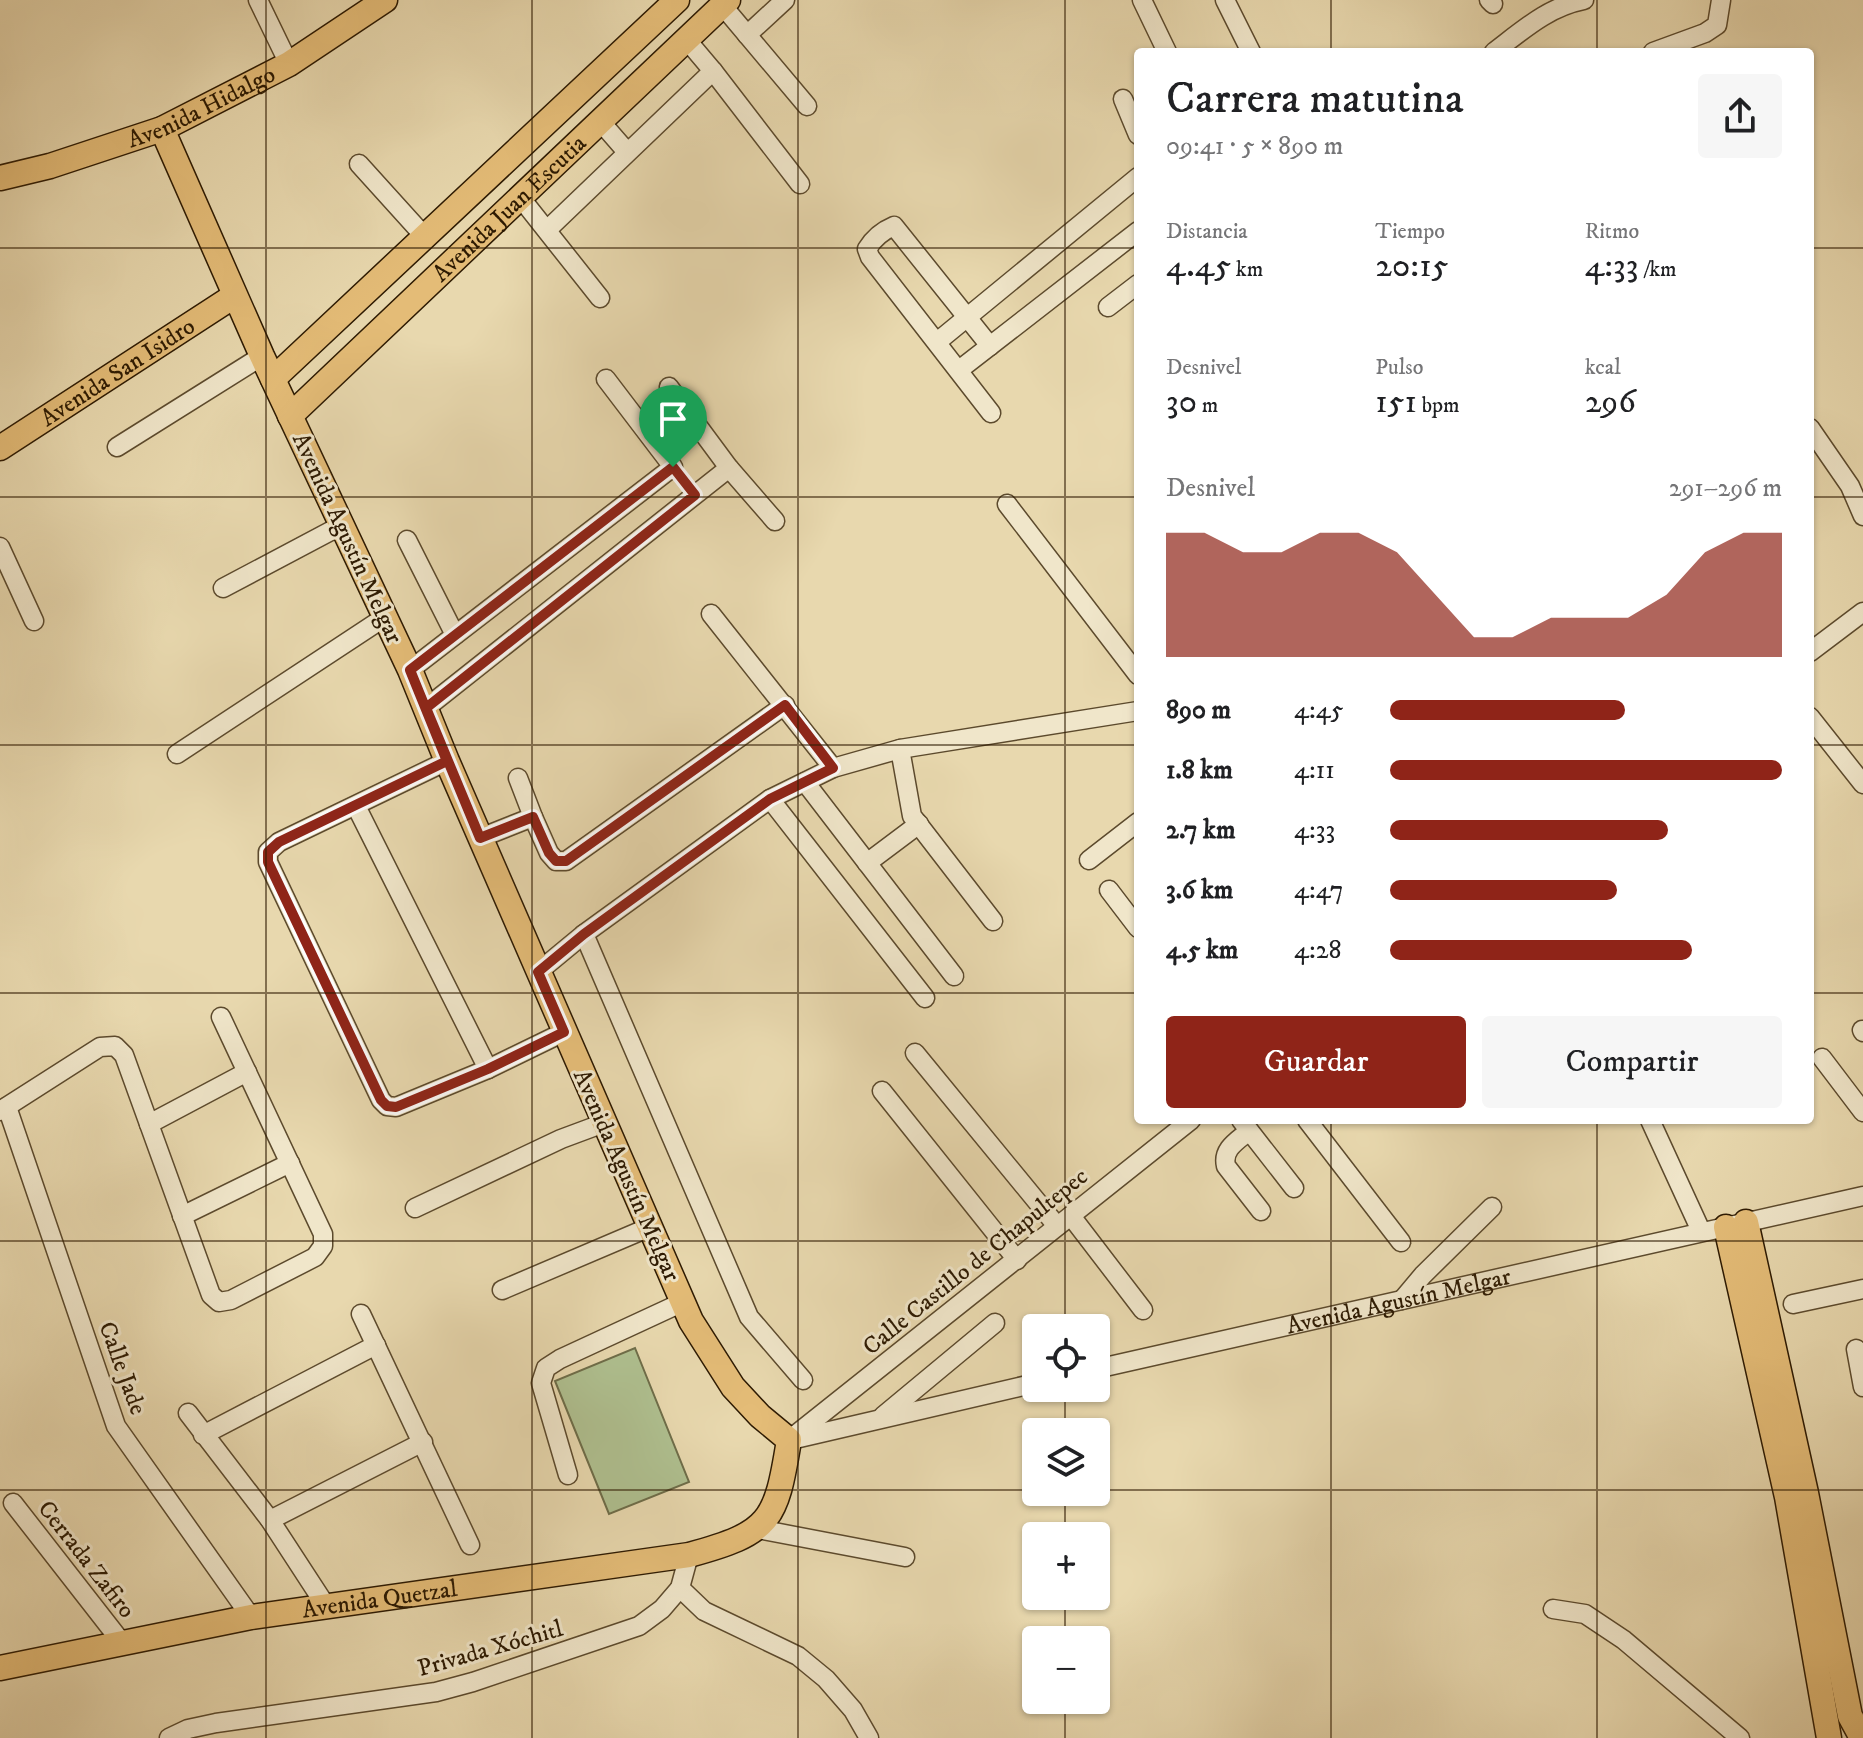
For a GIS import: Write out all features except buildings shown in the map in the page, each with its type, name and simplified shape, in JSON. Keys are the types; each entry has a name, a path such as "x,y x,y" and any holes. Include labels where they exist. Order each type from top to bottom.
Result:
{"main road":[{"name":"Avenida Hidalgo","path":"0,178 50,166 162,129 289,64 385,0"},
{"name":"Avenida Juan Escutia","path":"290,416 725,3"},
{"name":"Avenida Juan Escutia","path":"273,379 425,237 664,5"},
{"name":"Avenida Agustín Melgar","path":"162,129 234,296 410,670 691,1321 733,1387 760,1416 789,1440"},
{"name":"Avenida San Isidro","path":"0,448 234,296"},
{"path":"1736,1224 1855,1737"},
{"path":"758,1529 775,1507 789,1440"},
{"path":"1797,1495 1829,1738"},
{"name":"Avenida Quetzal","path":"0,1667 251,1617 689,1555 729,1544 758,1529"}],"street":[{"path":"258,0 289,64"},
{"path":"747,35 785,0"},
{"path":"1142,0 1165,48"},
{"path":"1225,0 1249,48"},
{"path":"1499,48 1537,18 1564,4 1584,0"},
{"path":"1664,48 1705,33 1717,25 1721,0"},
{"path":"725,3 747,35 807,106"},
{"path":"686,39 800,184"},
{"path":"547,230 713,71"},
{"path":"1123,99 1134,125"},
{"path":"600,121 627,152"},
{"path":"359,164 425,237"},
{"path":"937,342 1134,180"},
{"path":"520,197 600,298"},
{"path":"990,346 894,226 885,229 867,249 870,257 991,413"},
{"path":"959,370 1134,234"},
{"path":"1108,307 1134,287"},
{"path":"117,447 262,356"},
{"path":"606,379 695,495"},
{"path":"669,387 729,468 775,521"},
{"path":"1814,434 1850,486 1863,516"},
{"path":"410,670 673,467"},
{"path":"426,708 729,468"},
{"path":"1007,504 1134,670"},
{"path":"223,588 342,525"},
{"path":"407,540 455,635"},
{"path":"0,547 34,621"},
{"path":"1814,648 1863,612"},
{"path":"711,614 833,768"},
{"path":"177,754 385,617"},
{"path":"518,778 549,853 556,861 566,861 785,705"},
{"path":"538,972 584,934 770,799 833,768 900,749 1134,712"},
{"path":"1814,722 1863,784"},
{"path":"900,749 912,816 993,921"},
{"path":"447,761 279,842 268,852 268,862 381,1100 387,1106 396,1107 488,1069 564,1032"},
{"path":"805,782 954,976"},
{"path":"770,799 925,998"},
{"path":"356,806 488,1069"},
{"path":"480,838 533,817"},
{"path":"867,863 919,824"},
{"path":"1089,860 1134,825"},
{"path":"1109,890 1134,923"},
{"path":"584,934 749,1317 803,1380"},
{"path":"3,1109 100,1047 115,1046 124,1055 211,1295 219,1302 231,1300 315,1257 323,1246 323,1234 221,1017"},
{"path":"915,1053 1143,1310"},
{"path":"1822,1058 1863,1112"},
{"path":"149,1124 247,1072"},
{"path":"882,1091 1017,1260"},
{"name":"Calle Jade","path":"3,1109 116,1426 251,1617"},
{"path":"415,1208 561,1139 604,1123"},
{"name":"Calle Castillo de Chapultepec","path":"789,1440 1186,1124"},
{"path":"1310,1124 1401,1242"},
{"path":"1652,1124 1701,1231"},
{"path":"1261,1211 1226,1166 1224,1158 1245,1126 1294,1188"},
{"path":"182,1216 290,1163"},
{"name":"Avenida Agustín Melgar","path":"1110,1366 1863,1196"},
{"path":"1402,1300 1492,1207"},
{"path":"502,1290 650,1227"},
{"path":"1793,1304 1863,1289"},
{"path":"568,1475 541,1383 546,1368 683,1302"},
{"path":"361,1314 470,1545"},
{"path":"880,1419 995,1323"},
{"path":"203,1435 376,1345"},
{"path":"1856,1349 1863,1387"},
{"path":"789,1440 1022,1386"},
{"path":"188,1413 270,1520 326,1606"},
{"path":"270,1520 423,1442"},
{"name":"Cerrada Zafiro","path":"13,1503 123,1644"},
{"path":"758,1529 905,1557"},
{"name":"Privada Xóchitl","path":"169,1738 188,1729 216,1723 436,1692 639,1626 662,1609 680,1588 689,1555"},
{"path":"680,1588 704,1611 798,1656 826,1679 853,1710 869,1738"},
{"path":"1553,1609 1585,1614 1624,1640 1740,1738"}],"green space":[{"path":"635,1348 689,1482 609,1514 555,1381"}],"route":[{"path":"673,467 695,495 426,708 480,838 533,817 549,853 556,861 566,861 785,705 833,768 770,799 584,934 538,972 564,1032 488,1069 396,1107 387,1106 381,1100 268,862 268,852 279,842 447,761 410,670 673,467"}]}
